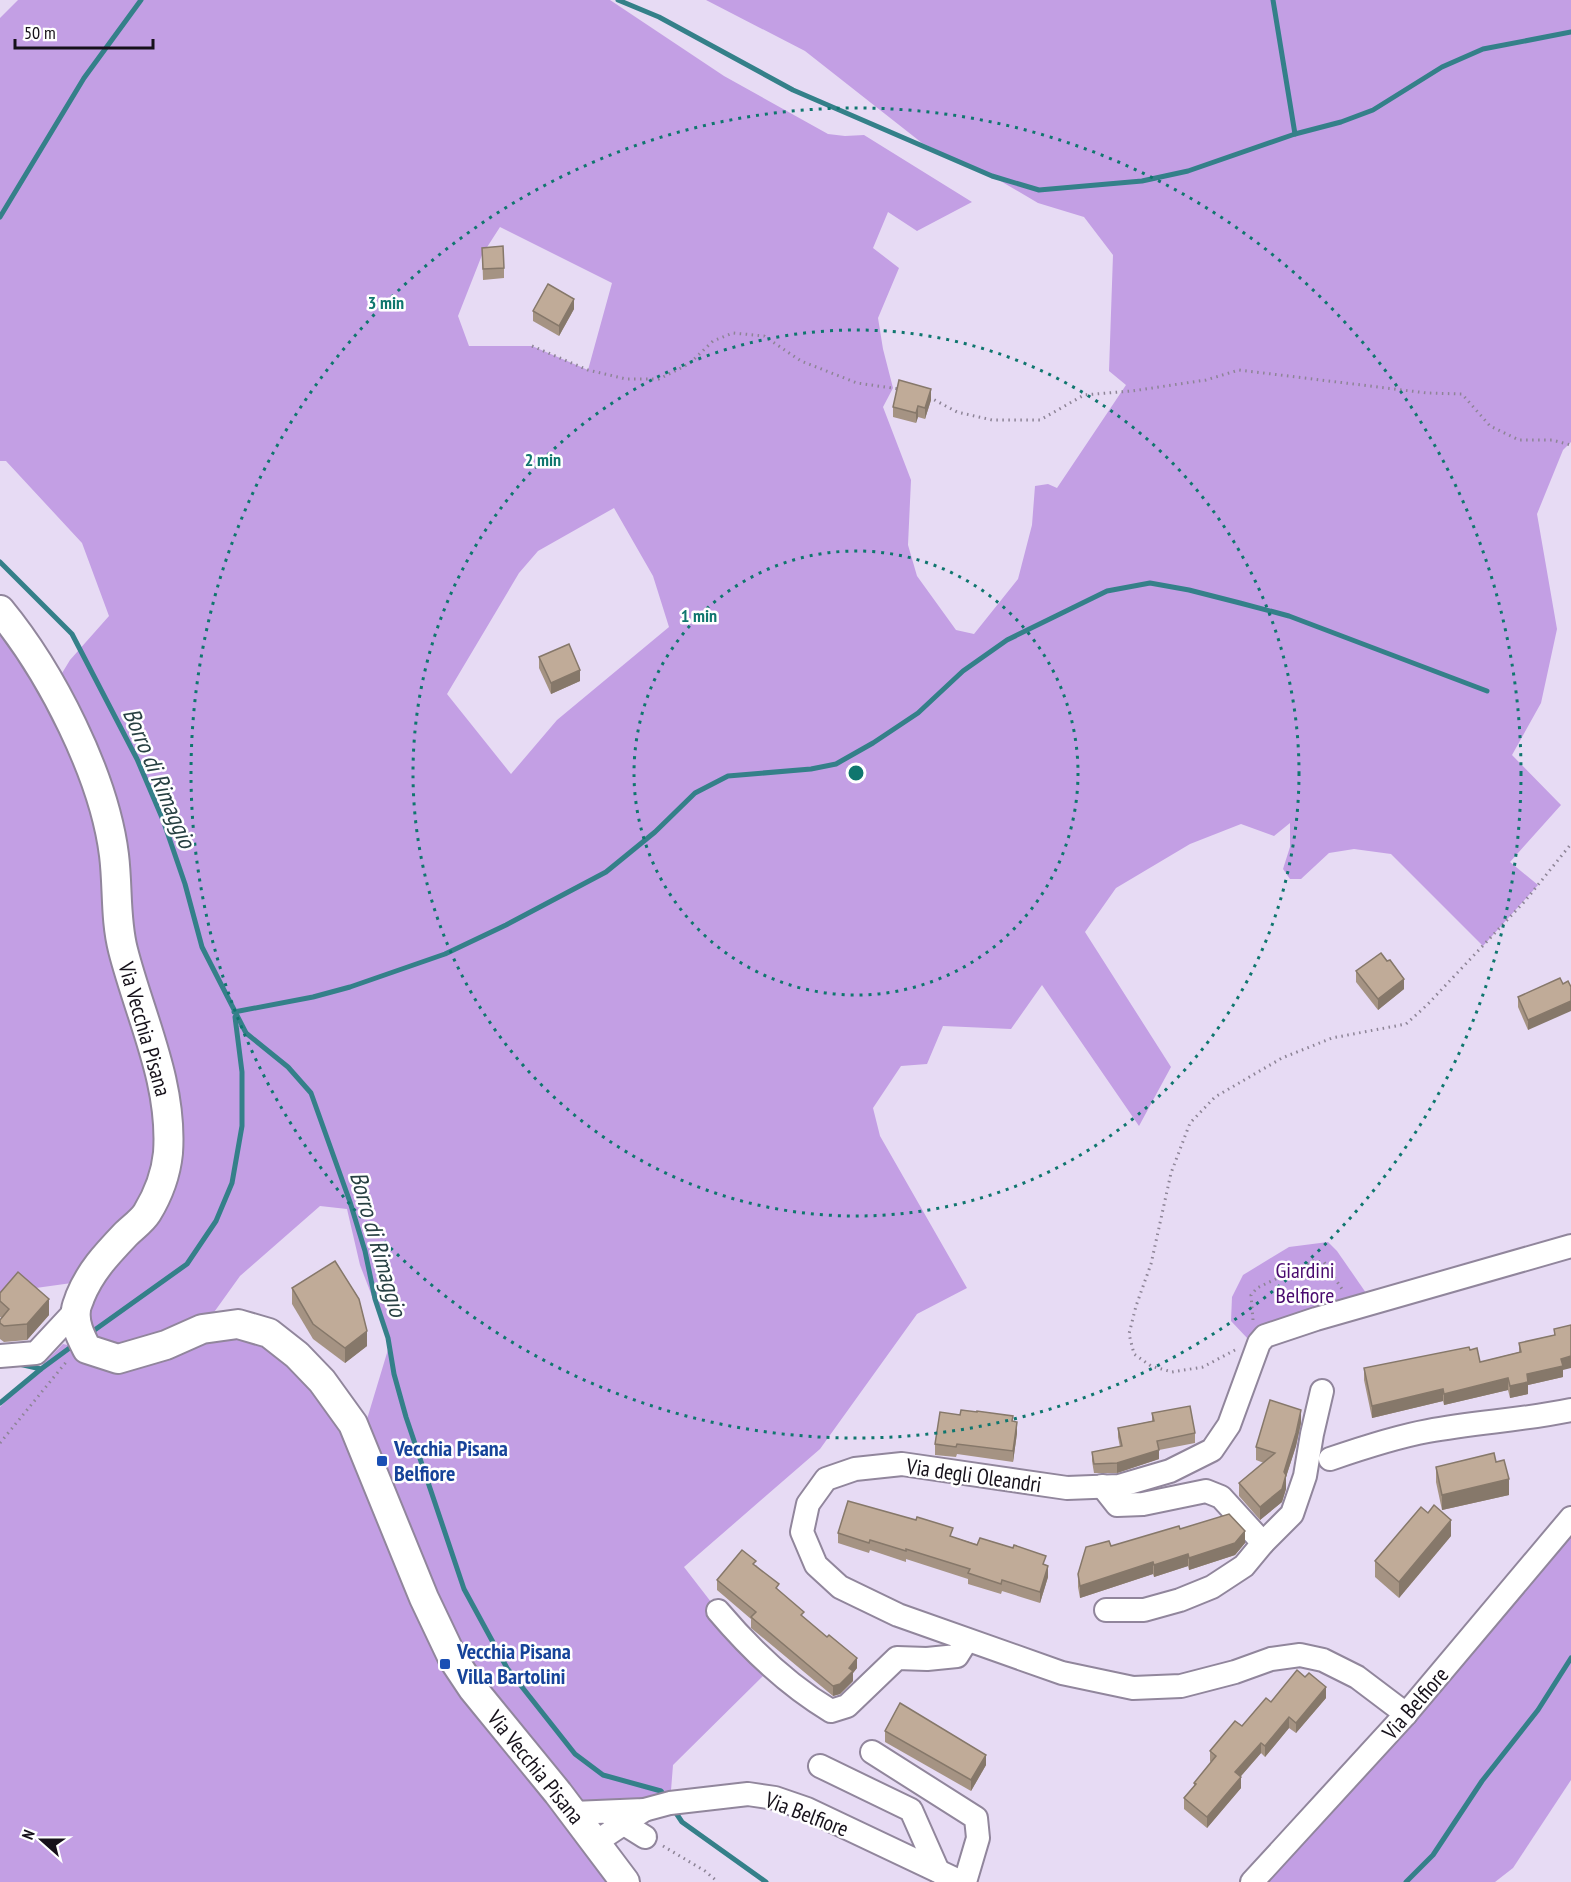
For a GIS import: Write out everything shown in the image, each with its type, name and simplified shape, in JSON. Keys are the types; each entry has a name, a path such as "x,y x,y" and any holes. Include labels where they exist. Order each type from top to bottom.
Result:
{"main road":[{"name":"Via Vecchia Pisana","path":"0,610 53,688 88,763 102,803 114,854 122,948 152,1039 167,1114 168,1154 160,1187 146,1214 101,1260 86,1281 76,1310"},
{"path":"76,1310 79,1333 83,1341"},
{"name":"Via Vecchia Pisana","path":"83,1341 87,1349 118,1359 166,1345 202,1329 238,1324 269,1333 297,1355 322,1381 353,1424 424,1598 453,1659 472,1689 596,1842 625,1882"}],"street":[{"path":"1259,1343 1265,1336 1281,1329 1571,1246"},
{"path":"0,1356 36,1353 76,1310"},
{"name":"Via degli Oleandri","path":"1259,1343 1229,1425 1212,1450 1170,1471 1119,1486 1067,1488 902,1464 855,1469 826,1479 807,1504 802,1532 816,1565 840,1587 898,1616 1062,1673 1133,1688 1181,1686 1235,1672 1271,1659 1300,1655 1323,1660 1358,1677 1406,1714"},
{"path":"1106,1610 1144,1610 1180,1600 1212,1587 1244,1566 1263,1543 1293,1514 1305,1476 1322,1391"},
{"path":"1330,1459 1378,1443 1427,1431 1497,1420 1544,1416 1571,1410"},
{"path":"1102,1486 1117,1505 1143,1504 1206,1491 1221,1497 1263,1543"},
{"name":"Via Belfiore","path":"1252,1882 1406,1714 1571,1518"},
{"path":"718,1611 771,1668 809,1698 831,1711 847,1706 897,1658 927,1659 957,1656 967,1640"},
{"name":"Via Belfiore","path":"573,1813 644,1810 670,1803 748,1794 775,1798 807,1809 963,1882 978,1838 976,1818 872,1752"},
{"path":"820,1766 911,1810 938,1871"},
{"name":"Via Belfiore","path":"596,1842 644,1810"},
{"path":"604,1811 645,1837"}],"path":[{"path":"532,346 588,370 626,379 659,380 689,364 713,341 733,333 764,336 801,361 857,383 901,389"},
{"path":"927,397 957,412 992,420 1040,420 1084,395 1206,380 1239,370 1427,393 1462,394 1490,426 1519,440 1552,440 1571,445"},
{"path":"1354,1308 1324,1262 1313,1261 1257,1288 1251,1295 1254,1327 1259,1343 1232,1351 1203,1367 1172,1372 1151,1366 1134,1354 1129,1334 1151,1264 1171,1173 1190,1123 1215,1097 1282,1058 1332,1038 1406,1024 1427,1005 1525,901 1571,844"},
{"path":"0,1443 83,1341"},
{"path":"645,1837 681,1855 718,1882"}],"green space":[{"path":"18,0 610,0 724,76 828,134 864,135 972,202 917,231 888,212 873,248 899,268 878,318 893,388 883,407 911,480 908,545 917,576 956,630 974,634 1018,579 1032,525 1035,486 1048,484 1057,488 1126,385 1109,371 1113,255 1084,217 1038,203 992,176 922,143 805,51 706,0 1571,0 1571,442 1563,450 1537,514 1557,629 1541,703 1512,755 1561,805 1510,862 1538,885 1483,946 1391,854 1354,849 1329,853 1301,879 1290,879 1283,869 1290,847 1290,823 1274,836 1241,824 1190,844 1116,888 1085,932 1171,1067 1139,1126 1042,985 1011,1029 943,1026 927,1064 901,1066 873,1108 880,1136 967,1288 917,1314 820,1449 684,1567 718,1611 771,1668 673,1765 670,1803 573,1813 625,1882 0,1882 0,1407 63,1344 86,1349 86,1281 0,1293 0,610 53,688 70,660 109,616 82,543 6,461 0,461 0,18","holes":["500,227 612,283 588,370 532,346 469,346 458,316 482,255","614,508 653,576 669,627 557,720 511,774 447,694 519,573 538,551","320,1206 347,1209 360,1265 390,1343 361,1439 269,1333 202,1329 240,1276"]},
{"name":"Giardini Belfiore","path":"1328,1242 1337,1251 1373,1303 1265,1336 1248,1339 1231,1321 1232,1297 1243,1275 1289,1247"},
{"path":"1571,1518 1571,1780 1513,1868 1495,1882 1252,1882"}],"building":[{"path":"503,246 504,268 483,269 482,248"},
{"path":"548,284 574,299 559,326 533,311"},
{"path":"899,380 931,389 925,408 918,406 916,413 893,407"},
{"path":"569,644 580,670 551,683 539,657"},
{"path":"1381,953 1387,961 1390,960 1404,979 1378,999 1356,971"},
{"path":"1560,978 1563,984 1568,981 1571,987 1571,1001 1528,1020 1518,997"},
{"path":"335,1261 359,1299 367,1331 345,1348 313,1324 292,1288"},
{"path":"18,1272 49,1299 27,1324 4,1326 0,1320 9,1309 0,1301 0,1293"},
{"path":"1571,1325 1571,1356 1561,1359 1563,1366 1527,1374 1528,1382 1510,1386 1508,1378 1444,1394 1443,1389 1372,1406 1364,1368 1469,1347 1470,1350 1477,1348 1480,1362 1521,1352 1519,1343 1555,1335 1554,1329"},
{"path":"1270,1400 1301,1410 1284,1472 1286,1475 1282,1489 1260,1507 1239,1483 1275,1453 1256,1447"},
{"path":"1190,1406 1195,1433 1157,1441 1159,1450 1117,1463 1094,1464 1092,1452 1122,1446 1118,1428 1154,1421 1152,1413"},
{"path":"961,1410 1013,1416 1012,1421 1017,1422 1013,1451 957,1444 956,1447 935,1444 940,1412 960,1415"},
{"path":"1494,1453 1496,1462 1504,1460 1509,1479 1442,1495 1436,1467"},
{"path":"848,1501 953,1528 950,1536 977,1545 980,1538 1013,1548 1014,1545 1046,1556 1043,1564 1048,1566 1040,1592 1002,1580 1001,1584 968,1573 970,1569 906,1549 906,1551 870,1540 869,1543 838,1533"},
{"path":"1434,1505 1451,1520 1399,1582 1375,1561 1421,1507 1428,1513"},
{"path":"1229,1514 1245,1531 1235,1543 1189,1558 1188,1554 1154,1565 1153,1562 1080,1586 1078,1574 1086,1547 1109,1541 1111,1546"},
{"path":"742,1550 756,1561 753,1564 779,1584 776,1588 804,1612 801,1615 857,1658 849,1668 853,1671 840,1684 833,1686 751,1617 756,1612 717,1580"},
{"path":"1297,1670 1305,1677 1309,1673 1326,1687 1296,1723 1289,1717 1265,1746 1261,1743 1235,1772 1241,1777 1207,1817 1184,1798 1216,1756 1210,1751 1235,1721 1242,1726 1266,1698 1271,1702"},
{"path":"900,1703 986,1755 971,1780 885,1731"}],"waterway":[{"path":"0,217 84,78 141,0"},
{"path":"618,0 659,17 793,90 992,176 1039,190 1142,181 1188,171 1373,110 1442,67 1483,49 1571,32"},
{"path":"1273,0 1295,134"},
{"name":"Borro di Rimaggio","path":"0,562 72,634 137,759 163,820 185,884 202,947 246,1033 288,1067 311,1093 350,1202 365,1251 375,1299 388,1338 394,1374 406,1417 464,1589 507,1668 575,1754 603,1775 661,1791 665,1797"},
{"path":"234,1012 313,997 350,987 445,954 506,925 606,872 655,832 695,793 728,776 811,769 836,764 918,713 963,671 1007,640 1107,591 1150,583 1240,603 1289,616 1487,691"},
{"path":"89,1334 187,1264 216,1221 232,1183 242,1126 242,1072 235,1017"},
{"path":"0,1403 75,1344"},
{"path":"19,1364 41,1369"},
{"path":"1406,1882 1433,1855 1482,1781 1538,1710 1571,1658"},
{"name":"Borro di Rimaggio","path":"674,1810 682,1822 766,1882"}],"place":[{"name":"Vecchia Pisana Belfiore","path":"382,1461"},
{"name":"Vecchia Pisana Villa Bartolini","path":"445,1664"}]}
